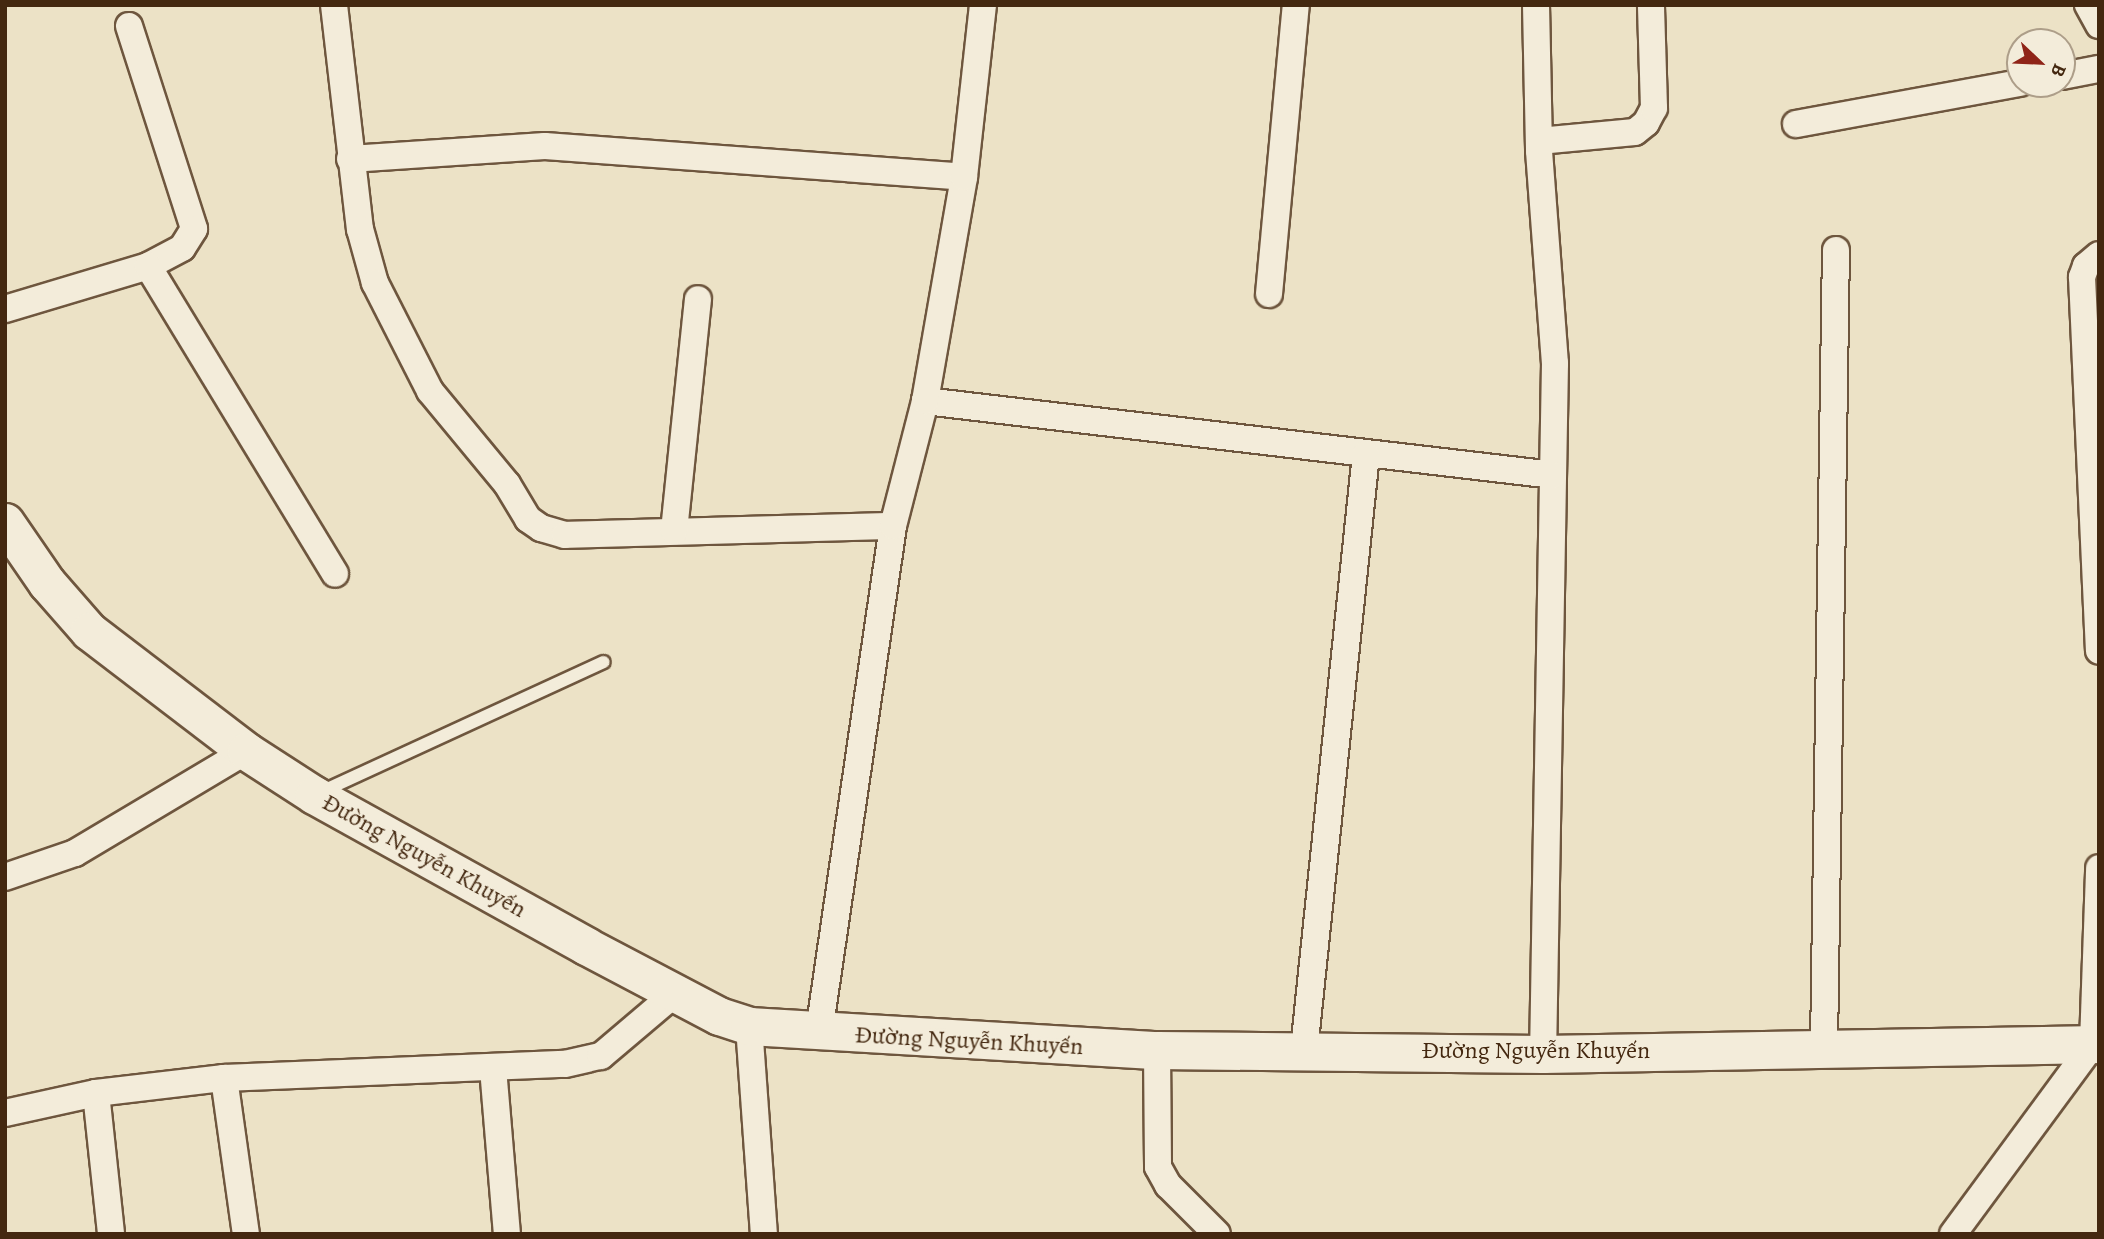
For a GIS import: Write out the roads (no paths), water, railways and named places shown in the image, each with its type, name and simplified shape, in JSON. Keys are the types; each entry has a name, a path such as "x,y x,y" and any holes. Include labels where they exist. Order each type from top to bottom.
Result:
{"street":[{"path":"334,5 360,229 375,283 430,391 507,484 528,519 541,528 565,535 892,526"},
{"path":"819,1032 892,526 925,401 964,177 983,5"},
{"path":"1269,295 1296,5"},
{"path":"1536,5 1539,141 1555,363 1543,1054"},
{"path":"1539,141 1635,132 1646,123 1654,107 1651,5"},
{"path":"2088,5 2099,25"},
{"path":"5,310 148,267 182,248 194,229 129,26"},
{"path":"2076,73 2099,69"},
{"path":"1796,124 2006,86"},
{"path":"350,159 545,146 964,177"},
{"path":"1824,1046 1823,862 1836,250"},
{"path":"2099,255 2086,266 2082,277 2099,651"},
{"path":"148,267 335,574"},
{"path":"674,531 698,299"},
{"path":"925,401 1553,475"},
{"path":"1304,1050 1366,454"},
{"name":"Đường Nguyễn Khuyến","path":"5,522 47,583 89,631 246,751 314,795 674,994 749,1026 1157,1050 1543,1054 1824,1046 2096,1044"},
{"path":"5,877 75,853 246,751"},
{"path":"1953,1234 2096,1044 2099,868"},
{"path":"5,1113 96,1093 224,1078 565,1064 601,1056 674,994"},
{"path":"749,1026 764,1234"},
{"path":"1157,1050 1158,1167 1168,1185 1217,1234"},
{"path":"493,1068 507,1234"},
{"path":"224,1078 246,1234"},
{"path":"96,1093 111,1234"}],"lane":[{"path":"314,795 604,662"}]}
